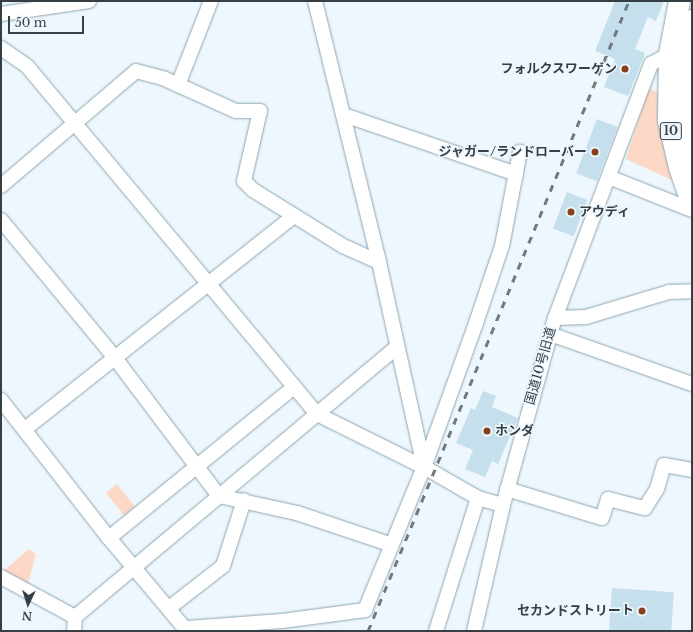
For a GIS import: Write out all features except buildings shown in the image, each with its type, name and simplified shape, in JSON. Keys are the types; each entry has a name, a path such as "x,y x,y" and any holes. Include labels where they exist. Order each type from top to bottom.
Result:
{"highway":[{"name":"10","path":"679,1 678,52 668,120 679,167 692,205"},
{"name":"10","path":"692,20 678,52 688,118 692,158"}],"street":[{"path":"1,14 89,1"},
{"path":"178,85 211,1"},
{"path":"315,1 379,262 424,467"},
{"path":"1,48 27,66 207,284 317,414 424,467 478,498 503,505"},
{"name":"国道10号旧道","path":"474,631 507,489 555,318 651,64 678,52"},
{"path":"1,186 75,125 136,71 178,85 236,111 260,111 244,181 253,190 343,246 379,262"},
{"path":"344,115 516,174"},
{"path":"1,400 109,538 187,630 282,621 365,610 424,467 502,246 520,152"},
{"path":"609,177 692,210"},
{"path":"24,429 294,216"},
{"path":"1,220 115,358 219,496 244,500 297,513 392,546"},
{"path":"555,318 586,317 669,292 692,291"},
{"path":"550,334 692,384"},
{"path":"1,578 74,624 134,567 397,348"},
{"path":"109,538 294,387"},
{"path":"507,489 602,518 608,499 645,508 657,488 664,465 692,470"},
{"path":"436,631 478,498"},
{"path":"169,608 223,566 244,500"}],"shaded area":[{"path":"649,87 660,96 674,181 626,159"},
{"path":"117,484 135,507 124,515 106,493"},
{"path":"29,549 36,554 27,588 2,572"}],"railway":[{"path":"368,631 629,1"}],"place":[{"name":"フォルクスワーゲン","path":"625,69"},
{"name":"ジャガー/ランドローバー","path":"595,152"},
{"name":"アウディ","path":"571,212"},
{"name":"ホンダ","path":"487,431"},
{"name":"セカンドストリート","path":"642,611"}]}
